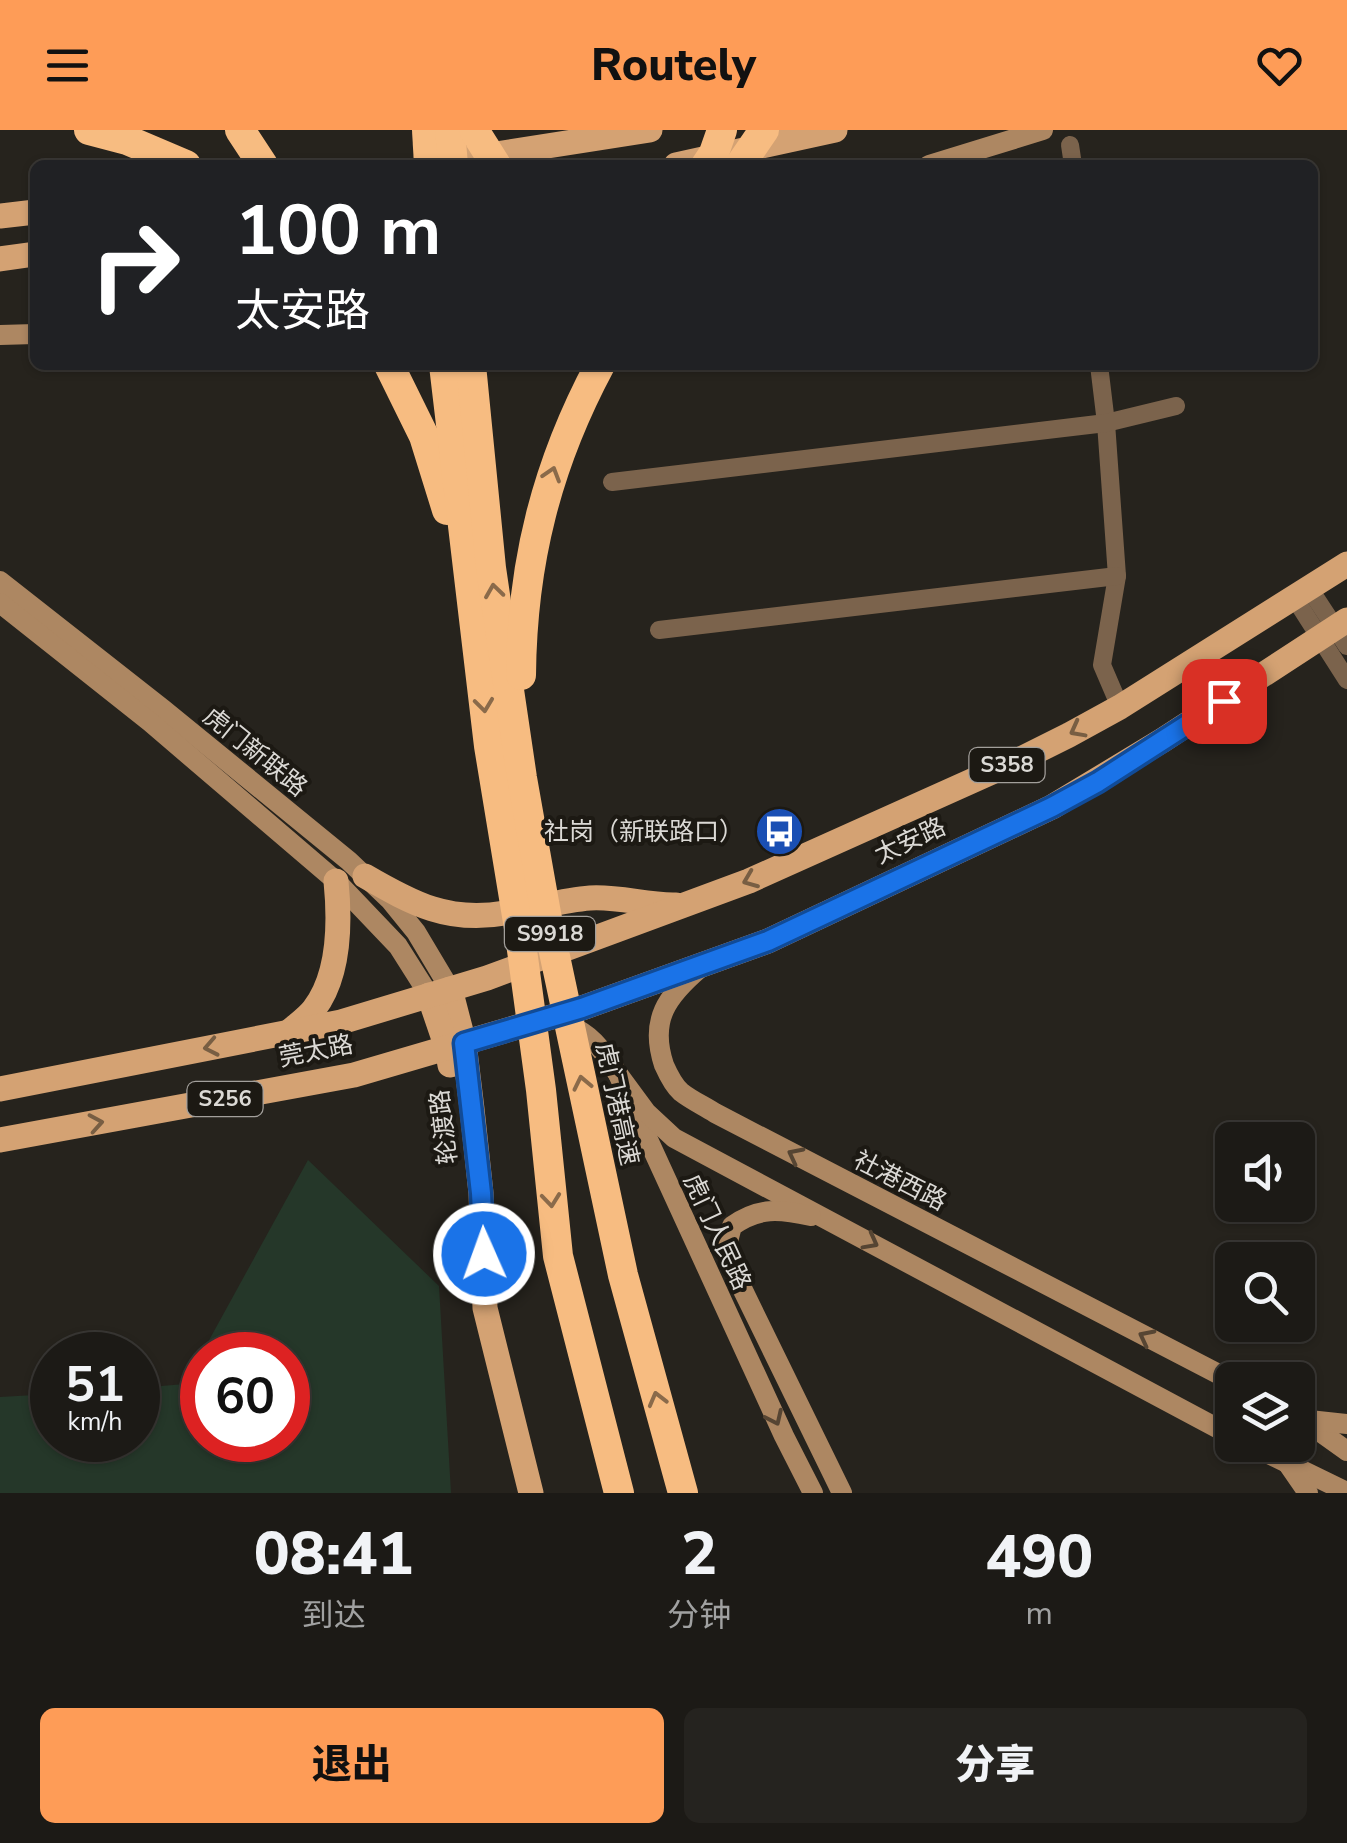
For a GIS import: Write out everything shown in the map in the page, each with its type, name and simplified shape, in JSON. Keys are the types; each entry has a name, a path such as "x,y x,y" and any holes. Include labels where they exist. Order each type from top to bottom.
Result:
{"highway":[{"path":"88,130 127,140 174,160"},
{"path":"240,130 260,160"},
{"path":"427,130 427,160"},
{"path":"450,130 453,160"},
{"path":"474,130 493,160"},
{"path":"708,160 722,130"},
{"path":"738,160 748,130"},
{"path":"740,160 764,130"},
{"path":"391,370 424,436"},
{"path":"401,370 448,513 472,610"},
{"name":"S9918","path":"445,370 490,746 541,1090 558,1256 620,1493"},
{"name":"虎门港高速","path":"471,370 491,568 547,919 624,1275 682,1493"},
{"path":"522,778 521,645 526,583 555,462 597,370"}],"main road":[{"path":"460,160 650,130"},
{"path":"699,160 835,130"},
{"path":"0,216 30,213"},
{"path":"0,259 30,255"},
{"name":"太安路","path":"440,992 749,881 1023,758 1120,707 1345,565"},
{"name":"太安路","path":"456,1045 550,1018 768,941 1052,807 1338,633"},
{"path":"365,876 426,909 457,916 502,914 594,897 671,906 686,904"},
{"path":"290,1032 315,1008 330,976 338,924 336,881"},
{"name":"莞太路","path":"0,1089 341,1022 440,992"},
{"name":"轮渡路","path":"440,992 456,1045 481,1193 485,1308 531,1493"},
{"name":"莞太路","path":"0,1140 354,1075 456,1045"},
{"name":"轮渡路","path":"456,1045 480,1342 518,1493"}],"street":[{"path":"945,160 1044,130"},
{"path":"1070,144 1072,160"},
{"path":"0,335 30,334"},
{"path":"1099,370 1116,576 1102,665 1120,707"},
{"path":"612,482 1106,423 1176,406"},
{"path":"658,630 1116,576"},
{"name":"虎门新联路","path":"0,581 365,876 416,932 440,992"},
{"path":"1302,592 1338,633 1347,680"},
{"name":"虎门新联路","path":"0,602 150,722 336,881 440,992"},
{"name":"社港西路","path":"706,964 666,1002 658,1026 659,1050 679,1090 715,1114 1215,1372"},
{"name":"虎门人民路","path":"550,1018 581,1030 598,1044 618,1074 812,1493"},
{"path":"618,1074 646,1112 674,1138 1215,1427"},
{"name":"虎门人民路","path":"839,1225 775,1210 748,1215 732,1226 726,1249 736,1278 842,1493"},
{"path":"1315,1420 1347,1424"},
{"path":"1315,1428 1347,1451"},
{"path":"1286,1463 1347,1492"},
{"path":"1286,1463 1308,1493"}],"green space":[{"path":"308,1160 439,1286 451,1493 0,1493 0,1397 30,1395 30,1462 160,1462 160,1386 180,1384 180,1462 310,1462 310,1332 214,1332"}],"place":[{"name":"社岗（新联路口）","path":"779,832"}],"route":[{"path":"484,1254 464,1043 582,1008 768,941 1052,807 1224,701"}]}
